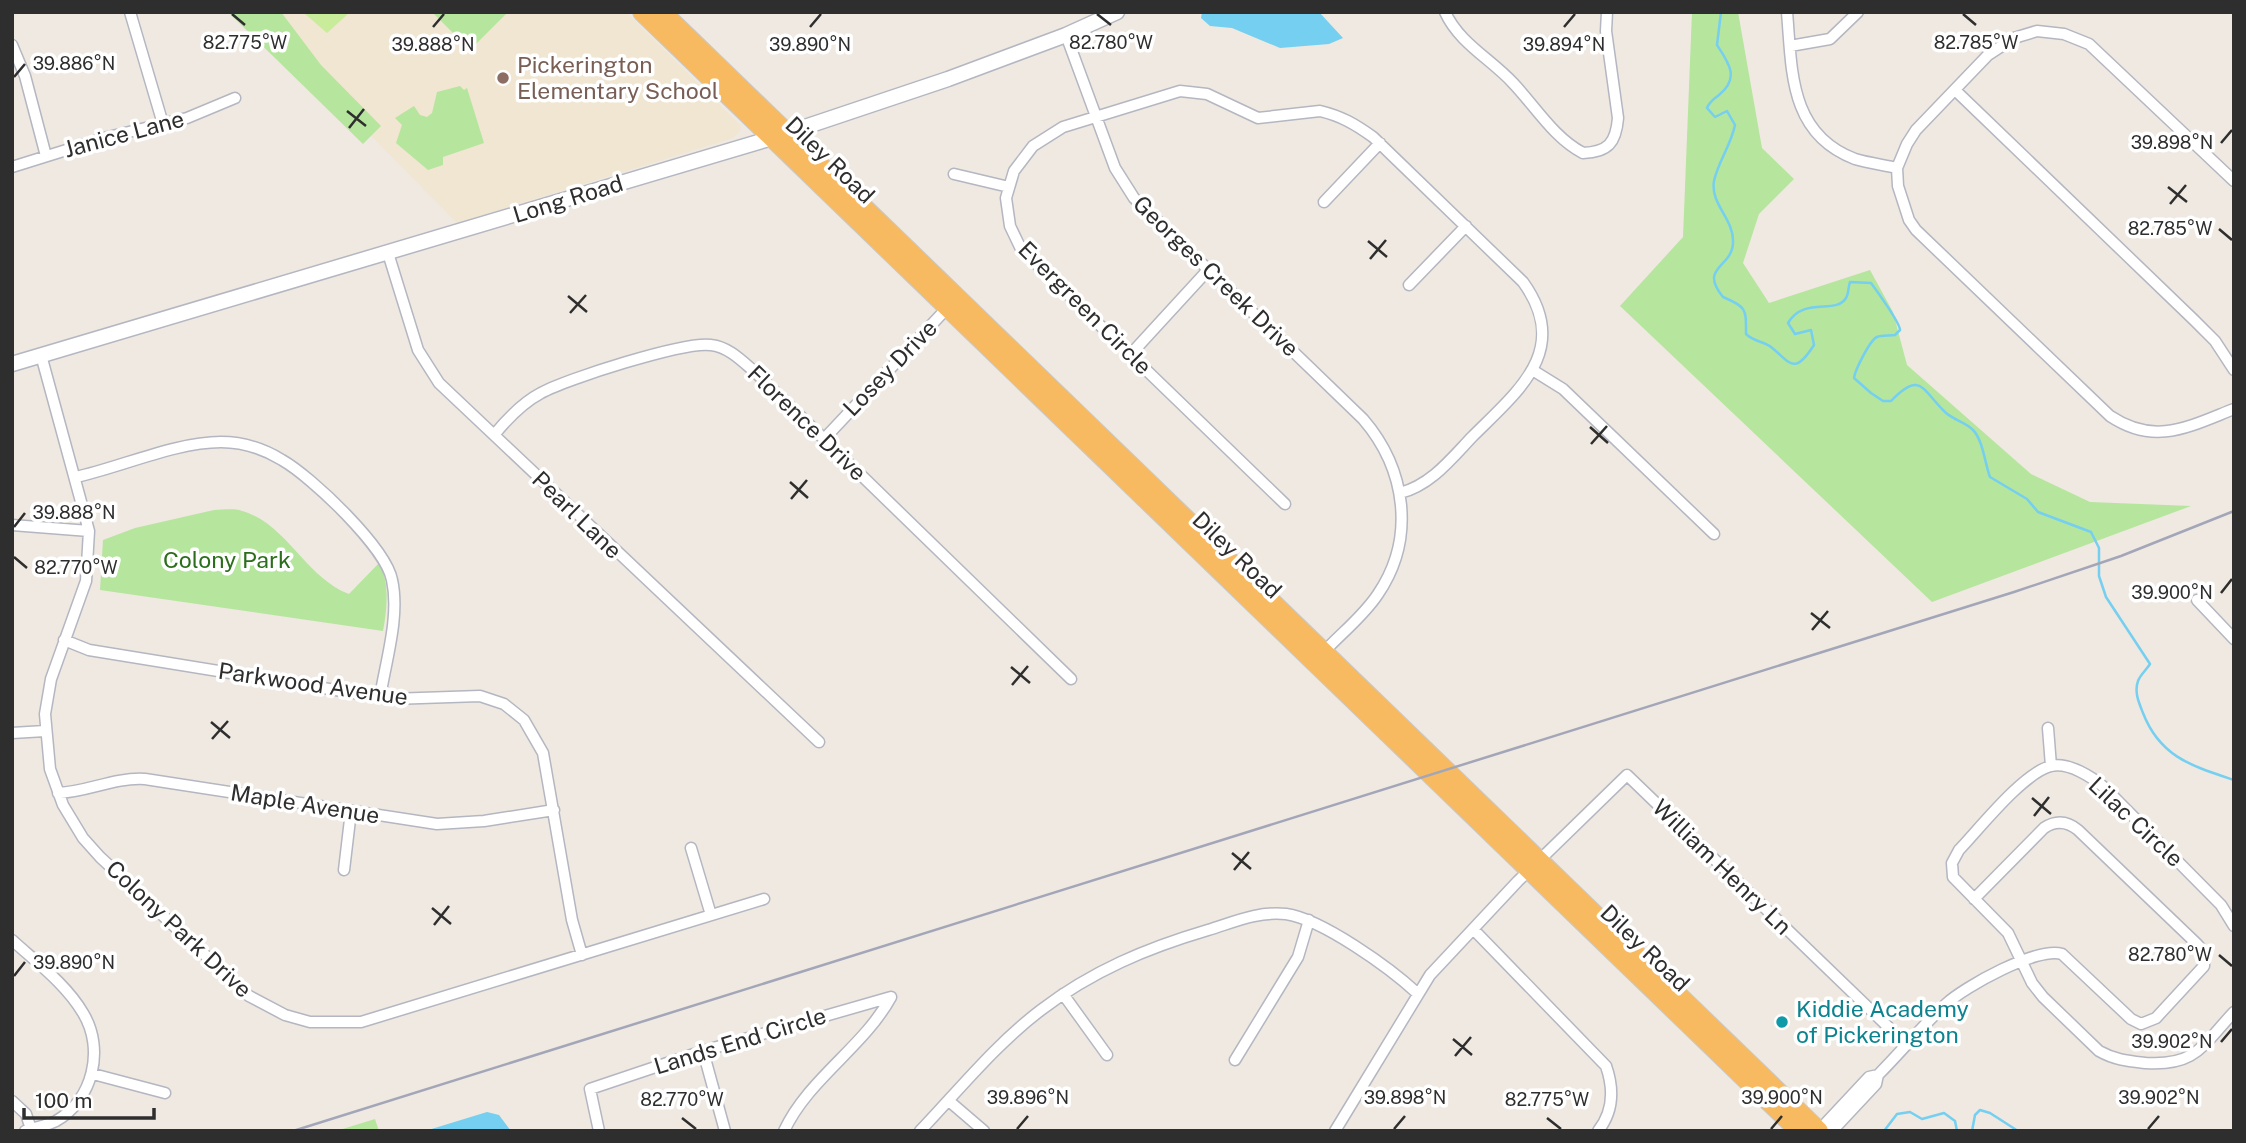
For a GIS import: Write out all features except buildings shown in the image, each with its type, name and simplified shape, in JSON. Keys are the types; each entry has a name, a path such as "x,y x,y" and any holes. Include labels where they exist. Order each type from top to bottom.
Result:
{"highway":[{"name":"Diley Road","path":"642,12 780,136 1534,867 1799,1131"},
{"name":"Diley Road","path":"662,12 780,136"},
{"name":"Diley Road","path":"1534,867 1819,1131"}],"main road":[{"name":"Long Road","path":"12,364 780,136 1066,35 1116,12"}],"street":[{"path":"130,12 163,124"},
{"path":"1445,12 1460,36 1489,60 1583,153 1604,150 1612,144 1618,118 1606,31 1608,12"},
{"path":"1787,12 1795,96 1810,124 1838,149 1856,159 1897,168"},
{"path":"1790,46 1830,38 1858,12"},
{"path":"2233,179 2089,44 2064,34 2037,31 2014,38 1988,55 1916,130 1897,168 1903,203 1916,230 2110,416 2134,428 2167,433 2234,409"},
{"name":"Georges Creek Drive","path":"1066,35 1115,168 1134,198 1374,432 1391,461 1400,494"},
{"path":"12,45 25,76 46,156"},
{"path":"1955,90 2215,341 2234,370"},
{"name":"Evergreen Circle","path":"1284,504 1021,249 1010,226 1006,198 1014,171 1033,146 1063,127 1180,91 1207,94 1258,118 1320,111 1348,118 1380,144 1466,226 1532,295 1543,331 1534,371 1520,390 1437,473 1417,487 1400,494"},
{"name":"Janice Lane","path":"12,167 163,124 235,99"},
{"path":"1324,202 1380,144"},
{"path":"954,174 1009,187"},
{"path":"1409,285 1466,226"},
{"name":"Pearl Lane","path":"388,253 411,331 424,362 439,383 819,742"},
{"path":"1130,355 1208,270"},
{"name":"Losey Drive","path":"824,439 952,303"},
{"name":"Florence Drive","path":"494,435 520,407 552,387 700,344 725,348 824,439 1071,679"},
{"name":"Colony Park Drive","path":"41,355 89,531 86,581 48,691 46,731 50,768 58,793 76,828 100,857 230,982 262,1004 298,1019 335,1024 374,1019 764,899"},
{"path":"1534,371 1563,389 1714,534"},
{"path":"76,477 211,442 237,443 261,449 292,466 368,537 389,567 394,601 380,696"},
{"path":"1318,659 1377,595 1392,568 1400,541 1400,494"},
{"path":"12,525 89,531"},
{"path":"2197,600 2234,639"},
{"name":"Parkwood Avenue","path":"64,640 89,650 380,696 416,699 471,695 504,704 524,720 539,741 554,810 572,920 582,955"},
{"path":"2048,728 2052,766 2028,780 1955,855 1951,870 1953,877 2008,933 2032,984 2043,997 2099,1051 2112,1059 2174,1064 2195,1053 2234,1012"},
{"path":"12,733 46,731"},
{"name":"Lilac Circle","path":"2052,766 2091,776 2105,788 2221,905 2234,926"},
{"name":"William Henry Ln","path":"1534,867 1627,775 1907,1045"},
{"name":"Maple Avenue","path":"58,793 83,790 120,779 145,779 437,824 484,821 554,810"},
{"path":"344,870 351,811"},
{"path":"1826,1131 1826,1123 1869,1077 1878,1075 1947,1003 1968,988 2022,962 2053,951 2062,954 2131,1019 2141,1024 2156,1018 2200,972 2205,958 2197,944 2078,830 2066,823 2058,822 2044,828 1974,899"},
{"path":"691,848 711,915"},
{"path":"1335,1131 1417,993 1473,929 1534,867"},
{"path":"920,1131 1019,1029 1063,994 1127,958 1236,920 1273,913 1309,920 1387,968 1417,993"},
{"path":"1235,1060 1298,957 1309,920"},
{"path":"1473,929 1606,1066 1612,1086 1612,1103 1598,1131"},
{"path":"12,940 67,992 83,1013 94,1042 93,1074 71,1108 58,1119 28,1130 26,1114 12,1101"},
{"path":"1063,994 1107,1055"},
{"name":"Lands End Circle","path":"599,1131 590,1089 703,1051 891,998 869,1030 813,1087 791,1115 784,1131"},
{"path":"703,1051 725,1131"},
{"path":"93,1074 165,1093"},
{"path":"949,1101 984,1131"}],"shaded area":[{"name":"Pickerington Elementary School","path":"249,12 626,12 741,126 740,131 733,138 457,223"}],"green space":[{"path":"228,12 281,12 321,65 381,126 363,144"},
{"path":"303,12 350,12 327,33"},
{"path":"432,12 508,12 470,50"},
{"path":"1692,12 1738,12 1762,148 1794,179 1759,214 1743,263 1769,303 1870,270 1893,312 1907,365 2031,474 2090,502 2191,506 1932,602 1620,306 1683,237"},
{"path":"460,86 464,90 467,88 484,143 443,157 443,165 428,170 396,143 402,125 395,118 414,106 420,115 427,117 432,113 437,92"},
{"name":"Colony Park","path":"214,510 239,510 257,517 284,538 320,576 349,594 379,563 386,587 383,631 100,590 103,540 135,528"},
{"path":"375,1119 379,1131 336,1131"}],"water":[{"path":"1202,12 1319,12 1343,38 1329,44 1280,48 1232,28 1210,26 1201,18"},
{"path":"487,1112 499,1115 511,1131 425,1131"}],"waterway":[{"path":"1721,12 1717,45 1728,64 1731,76 1725,89 1707,108 1715,117 1727,111 1735,125 1714,181 1715,197 1730,226 1733,242 1732,251 1715,273 1714,279 1723,297 1737,303 1744,310 1746,334 1771,347 1788,362 1793,364 1802,361 1814,345 1811,330 1795,334 1788,323 1795,315 1802,310 1841,303 1847,296 1850,282 1871,283 1900,330 1895,335 1874,339 1854,378 1883,401 1891,401 1909,387 1921,387 1945,412 1970,427 1976,434 1990,477 2027,499 2038,512 2091,532 2099,548 2099,576 2106,597 2150,664 2137,685 2140,705 2150,728 2158,740 2179,758 2234,780"},
{"path":"1972,1131 1975,1115 1980,1110 1990,1113 2018,1131"},
{"path":"1884,1131 1897,1114 1910,1112 1922,1119 1944,1113 1955,1121 1957,1131"}],"railway":[{"path":"293,1131 2014,592 2121,556 2234,511"}],"place":[{"name":"Pickerington Elementary School","path":"503,78"},
{"name":"Kiddie Academy of Pickerington","path":"1782,1022"}]}
